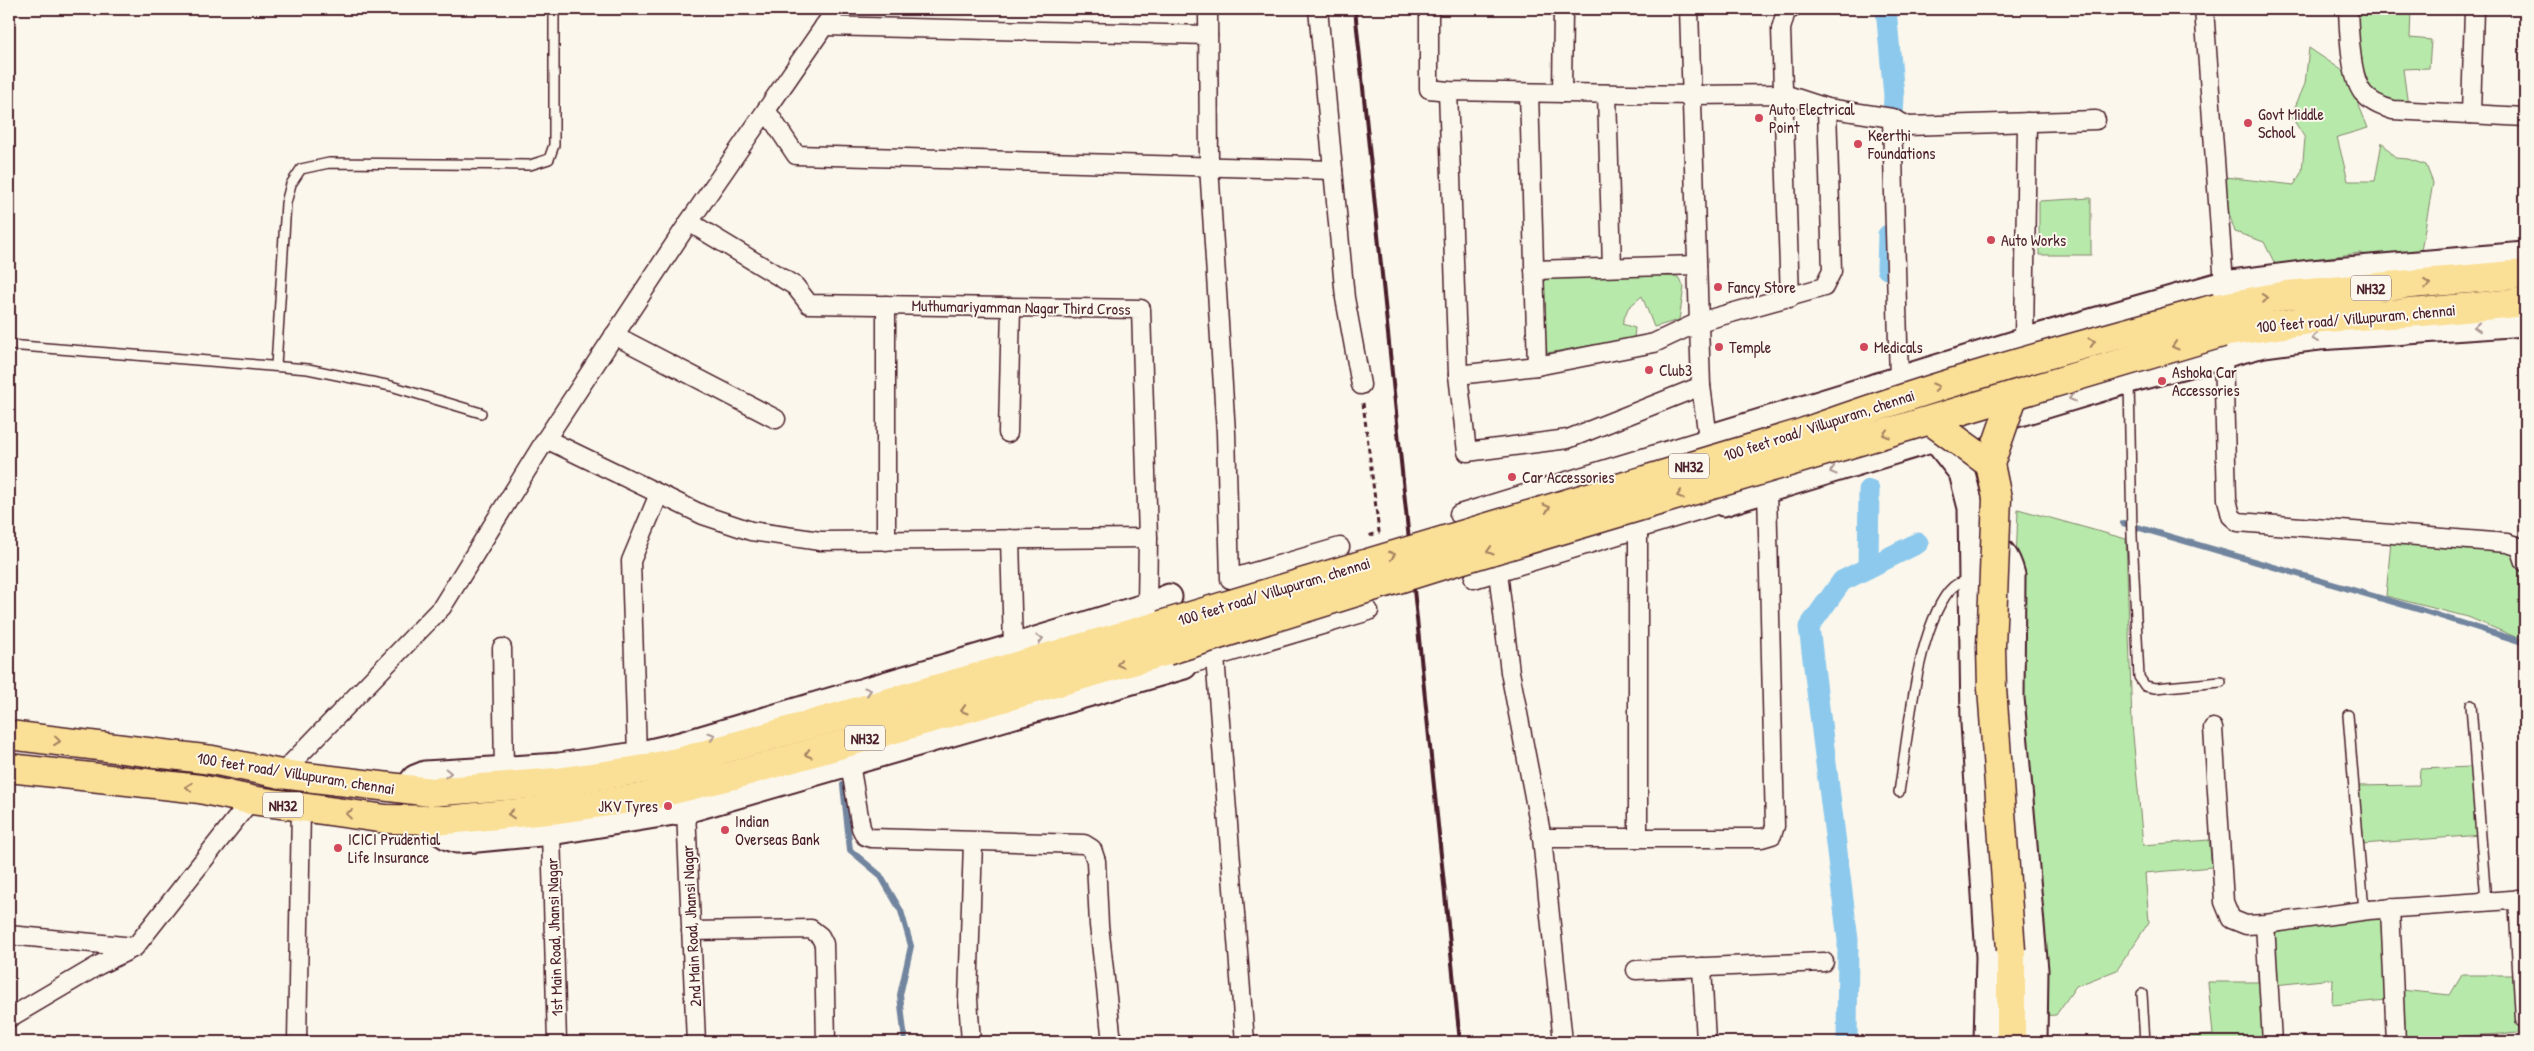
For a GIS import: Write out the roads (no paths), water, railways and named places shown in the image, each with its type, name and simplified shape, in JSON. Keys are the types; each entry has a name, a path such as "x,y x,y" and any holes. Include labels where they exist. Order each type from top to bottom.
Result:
{"highway":[{"name":"100 feet road/ Villupuram, chennai","path":"9,735 212,760 281,774 431,792 557,782 639,770 682,761 1166,629 1449,564 1934,431 2013,397 2218,321 2314,292 2525,274"},
{"name":"100 feet road/ Villupuram, chennai","path":"9,768 200,789 251,800 386,819 421,820 559,809 685,788 1166,629 1802,433 1890,401 2018,362 2218,321 2323,318 2422,312 2525,302"},
{"path":"2011,1042 2011,950 1992,688 1991,647 1997,498 1990,464 2013,397"},
{"path":"1934,431 1990,464"}],"street":[{"path":"281,774 442,607 546,439 614,335 689,222 836,9"},
{"path":"1208,9 1210,166 1226,433 1230,578 1340,547"},
{"path":"1318,9 1345,298 1361,385"},
{"path":"1429,9 1429,89 1529,93 1784,94 1827,108 1892,118 1908,126 2096,120"},
{"path":"1562,93 1563,9"},
{"path":"1689,9 1700,386 1708,438 1723,503"},
{"path":"1790,298 1781,28 1786,11 1791,9"},
{"path":"2204,9 2227,499 2231,516 2238,522 2507,543 2520,547 2525,562"},
{"path":"2348,9 2352,64 2362,93 2378,105 2393,110 2525,117"},
{"path":"2471,114 2474,9"},
{"path":"824,26 1208,35"},
{"path":"1448,91 1458,375 1467,452 1568,439 1700,386"},
{"path":"1529,93 1537,366"},
{"path":"1606,94 1612,267"},
{"path":"1458,375 1537,366 1654,343 1699,322 1824,287 1832,271 1827,108"},
{"path":"766,110 796,155 1333,170"},
{"path":"1892,118 1899,380"},
{"path":"2024,341 2027,122"},
{"name":"Muthumariyamman Nagar Third Cross","path":"689,222 795,286 809,304 1141,309 1145,498 1148,538 1166,629"},
{"path":"1474,579 1767,490 1934,431 2129,380 2218,321 2301,274 2525,255"},
{"path":"1534,270 1697,265"},
{"path":"886,305 886,541"},
{"path":"1008,433 1011,307"},
{"path":"1459,514 2024,341 2218,321 2264,344 2319,337 2525,323"},
{"path":"614,335 776,418"},
{"path":"1934,431 1962,473 1971,508 1973,543 1973,705 1989,956 1987,1042"},
{"path":"546,439 703,515 752,531 820,541 1148,538"},
{"path":"1542,838 1762,838 1772,835 1775,816 1767,490"},
{"path":"637,755 631,561 660,494"},
{"path":"1638,529 1638,837"},
{"path":"1010,540 1013,647"},
{"path":"1973,543 1991,545 2007,556 2012,575 2011,698 2035,970 2034,1042"},
{"path":"1498,572 1510,672 1542,838 1563,1042"},
{"path":"406,790 415,778 424,774 559,766 637,755 681,745 1013,647 1166,629 1215,657 1369,612"},
{"path":"421,820 448,837 457,840 551,832 686,810 850,764 1166,629"},
{"path":"502,648 504,770"},
{"path":"1215,657 1245,1042"},
{"path":"2213,728 2224,902 2231,919 2246,925 2265,924 2390,908 2522,899 2525,1019"},
{"path":"850,764 861,828 865,836 871,838 973,842 1084,844 1092,849 1096,861 1099,925 1112,1042"},
{"path":"9,1018 99,965 135,947 251,800"},
{"path":"297,1042 301,808"},
{"name":"2nd Main Road, Jhansi Nagar","path":"686,810 696,1042"},
{"name":"1st Main Road, Jhansi Nagar","path":"551,832 557,1042"},
{"path":"971,1042 968,999 973,842"},
{"path":"1983,861 2026,858"},
{"path":"2390,908 2396,1042"},
{"path":"2265,924 2272,1042"},
{"path":"691,931 811,929 820,936 824,944 826,1042"},
{"path":"9,935 135,947"},
{"path":"1636,970 1824,962"},
{"path":"1702,967 1706,1042"}],"lane":[{"path":"276,366 286,203 290,184 301,169 329,163 530,165 549,159 554,146 554,9"},
{"path":"9,345 308,369 392,386 482,413"},
{"path":"2129,380 2132,536 2139,677 2145,686 2155,688 2221,682"},
{"path":"1899,792 1924,644 1937,609 1950,589 1961,582 1972,579"},
{"path":"2471,705 2486,902"},
{"path":"2348,715 2364,911"},
{"path":"2142,994 2145,1042"}],"waterway":[{"path":"1886,9 1894,96 1892,137"},
{"path":"1887,269 1888,235"},
{"path":"1868,568 1869,490"},
{"path":"2123,523 2421,610 2525,643"},
{"path":"1847,1042 1848,940 1809,627 1842,581 1918,543"},
{"path":"843,785 850,850 880,875 901,911 911,946 900,995 905,1042"}],"railway":[{"path":"1355,9 1460,1042"}],"place":[{"name":"Auto Electrical Point","path":"1759,118"},
{"name":"Govt Middle School","path":"2248,123"},
{"name":"Keerthi Foundations","path":"1858,144"},
{"name":"Auto Works","path":"1991,240"},
{"name":"Fancy Store","path":"1718,287"},
{"name":"Temple","path":"1719,347"},
{"name":"Medicals","path":"1864,347"},
{"name":"Club3","path":"1649,370"},
{"name":"Ashoka Car Accessories","path":"2162,381"},
{"name":"Car Accessories","path":"1512,477"},
{"name":"JKV Tyres","path":"668,806"},
{"name":"Indian Overseas Bank","path":"725,830"},
{"name":"ICICI Prudential Life Insurance","path":"338,848"}]}
